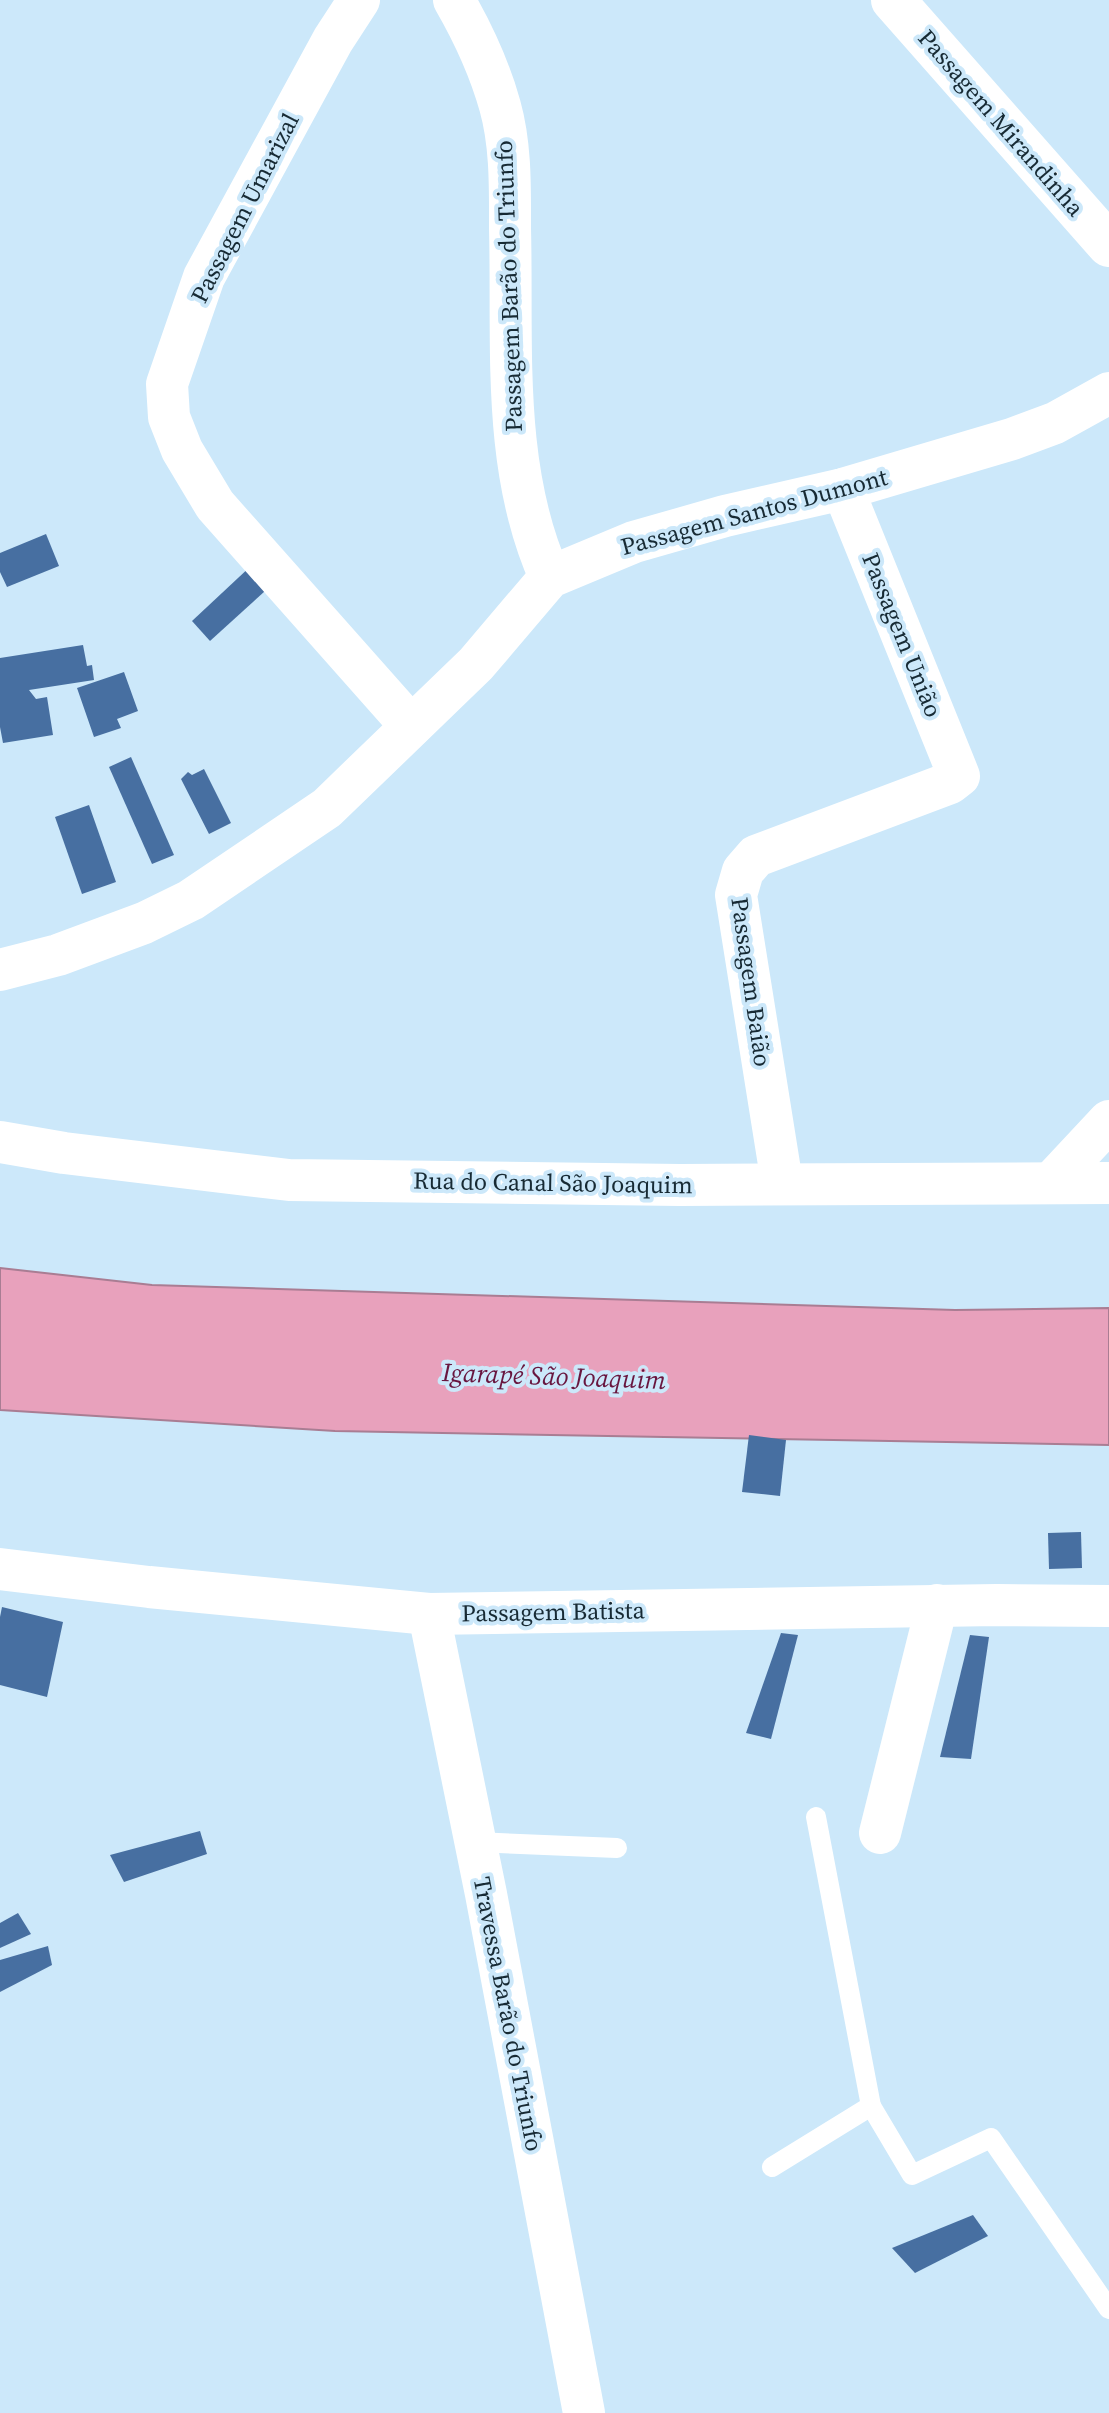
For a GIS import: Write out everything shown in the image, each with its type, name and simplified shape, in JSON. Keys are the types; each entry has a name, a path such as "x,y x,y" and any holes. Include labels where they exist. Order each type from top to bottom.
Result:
{"street":[{"name":"Passagem Umarizal","path":"359,0 333,40 204,277 167,384 169,417 182,450 215,505 411,726"},
{"name":"Passagem Barão do Triunfo","path":"454,0 469,26 501,107 509,169 514,449 537,550 550,577"},
{"name":"Passagem Mirandinha","path":"893,0 1109,245"},
{"name":"Passagem Santos Dumont","path":"0,970 58,955 144,923 191,900 327,808 476,664 550,577 634,542 725,516 843,489 1012,439 1055,423 1109,393"},
{"name":"Passagem União","path":"843,489 958,772 956,781"},
{"name":"Passagem Baião","path":"782,1183 736,895 743,871 756,856 956,781"},
{"path":"1052,1182 1109,1121"},
{"name":"Rua do Canal São Joaquim","path":"0,1142 64,1153 289,1180 680,1185 1109,1183"},
{"name":"Passagem Batista","path":"0,1569 429,1614 937,1605 1109,1606"},
{"path":"880,1833 937,1605"},
{"name":"Travessa Barão do Triunfo","path":"429,1614 584,2413"}],"lane":[{"path":"816,1817 871,2106 912,2175 991,2138 1109,2309"},
{"path":"475,1842 617,1848"},
{"path":"772,2167 871,2106"}],"water":[{"name":"Igarapé São Joaquim","path":"0,1268 152,1285 955,1310 1109,1308 1109,1445 335,1431 0,1410"}],"building":[{"path":"46,534 59,566 7,587 0,572 0,553"},
{"path":"253,564 275,582 210,641 192,621"},
{"path":"83,645 87,666 92,665 94,680 29,690 36,699 47,697 53,735 3,743 0,727 0,658"},
{"path":"124,672 138,711 117,719 121,728 94,737 77,688"},
{"path":"131,757 174,855 152,864 109,767"},
{"path":"204,769 231,823 209,834 181,779 188,772 192,775"},
{"path":"89,805 116,882 82,894 55,817"},
{"path":"749,1435 786,1440 780,1496 742,1492"},
{"path":"1081,1532 1082,1568 1049,1569 1048,1533"},
{"path":"2,1607 63,1622 47,1697 0,1685"},
{"path":"781,1633 798,1635 771,1739 746,1733"},
{"path":"970,1635 989,1637 971,1759 940,1757"},
{"path":"200,1831 207,1854 124,1882 110,1855"},
{"path":"18,1913 31,1934 0,1948 0,1923"},
{"path":"48,1946 52,1965 0,1992 0,1960"},
{"path":"973,2215 988,2236 915,2273 892,2248"}]}
